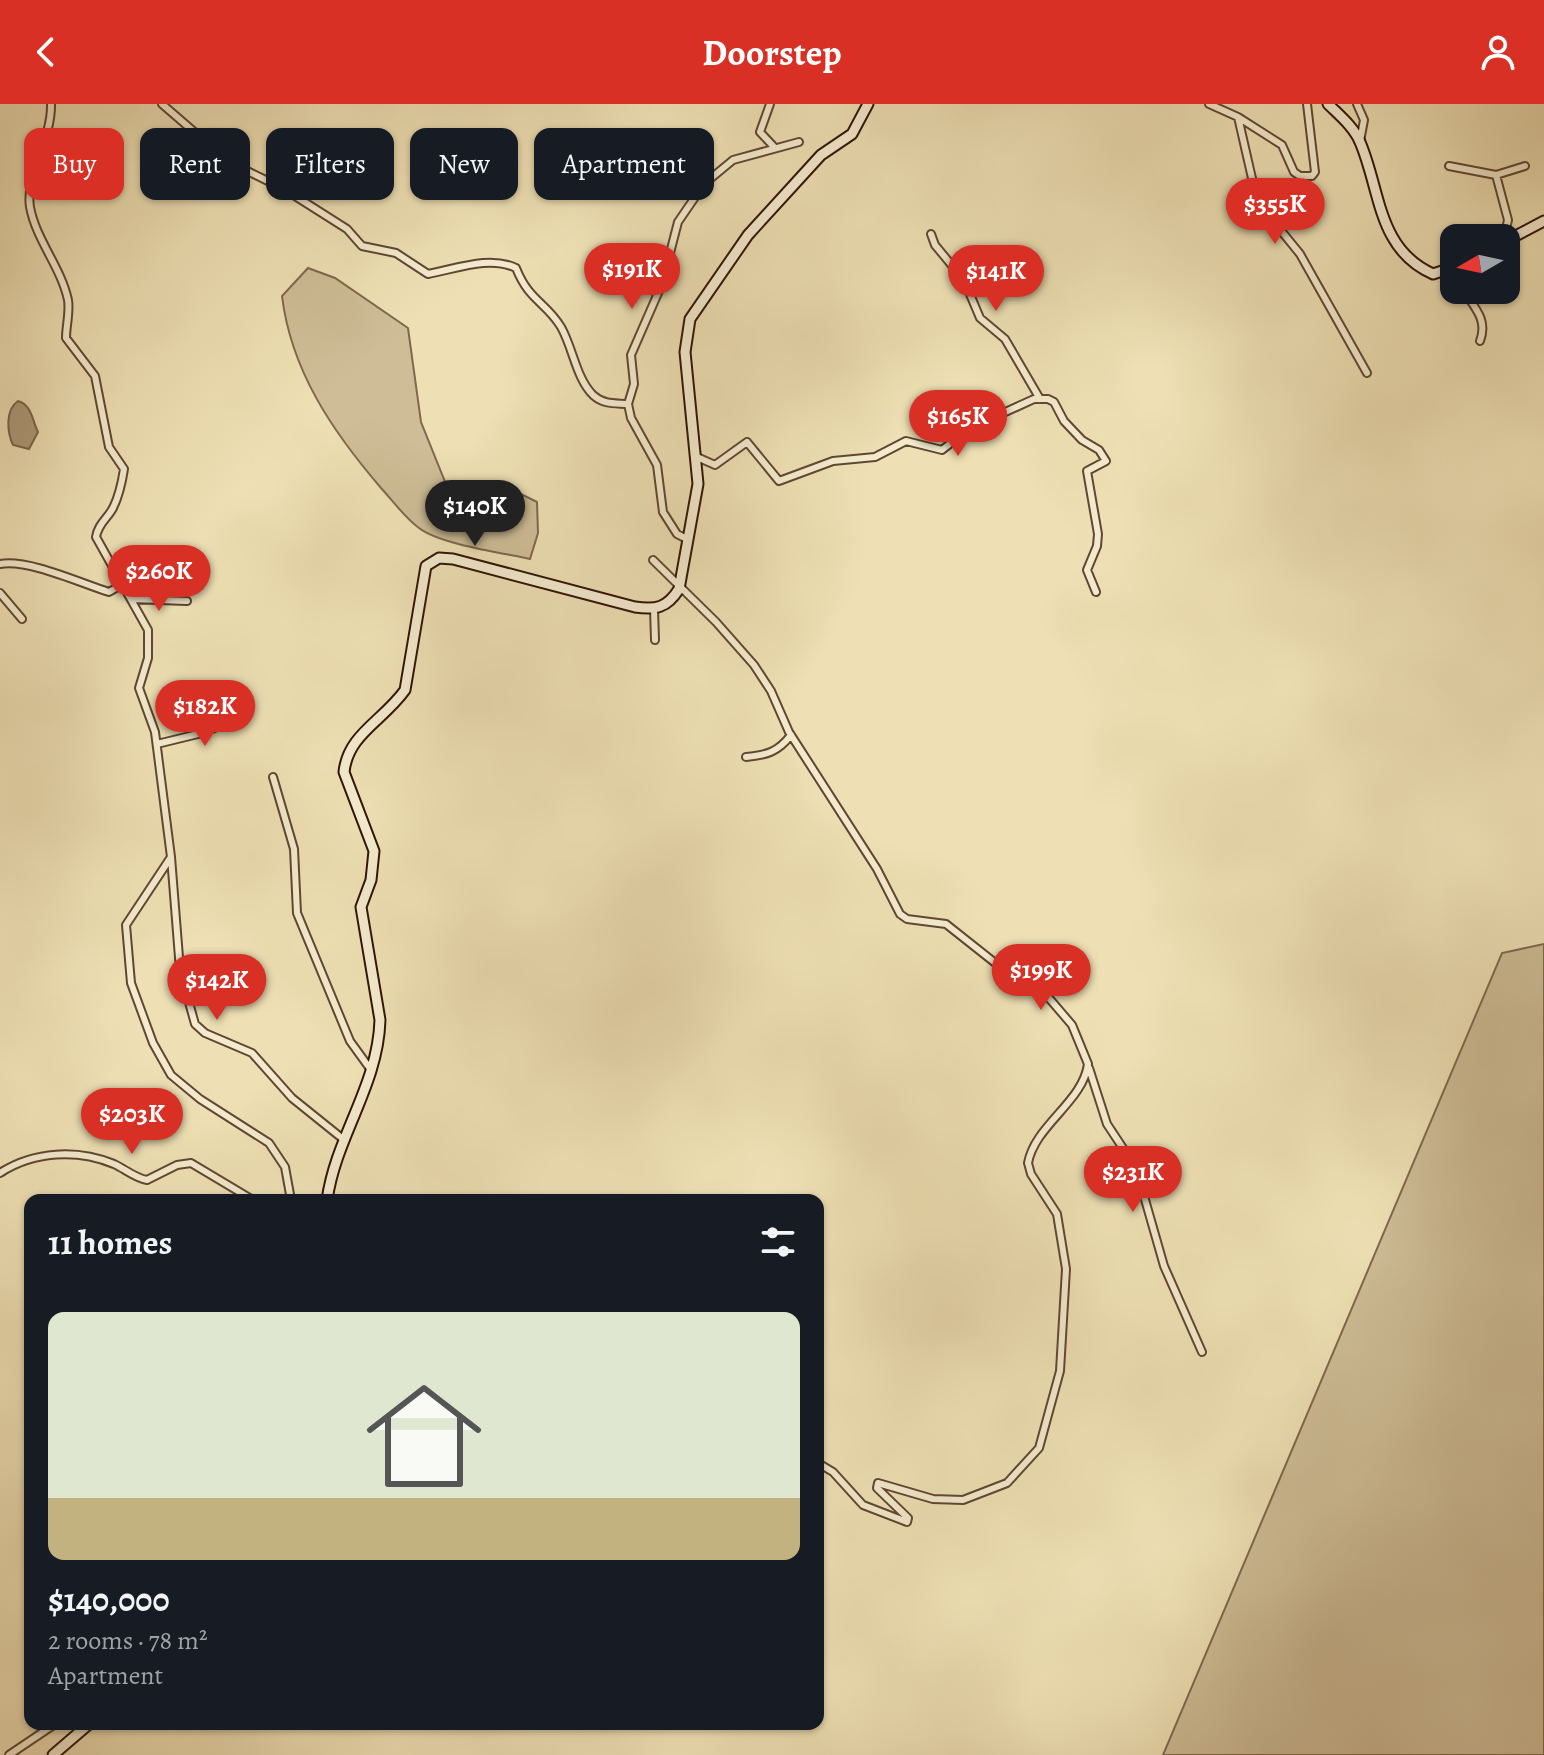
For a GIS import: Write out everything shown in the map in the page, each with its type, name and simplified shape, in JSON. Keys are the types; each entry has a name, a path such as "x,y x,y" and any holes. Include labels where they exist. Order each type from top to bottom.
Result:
{"main road":[{"path":"329,1194 343,1139 373,1073 380,1020 361,907 371,880 374,851 344,772 345,761 350,745 395,704 405,690 426,566 439,558 453,559 635,607 654,609 670,603 679,589 698,484 685,352 690,319 748,235 821,155 852,134 868,104"},
{"path":"1328,104 1360,141 1380,213 1392,239 1414,266 1433,274 1440,272"},
{"path":"1520,233 1544,221"},
{"path":"55,1755 82,1730"}],"street":[{"path":"51,104 50,127 29,191 30,207 66,293 69,304 66,338 95,376 109,447 121,460 124,469 112,510 97,528 96,537 148,630 149,647 139,688 157,744 171,857 180,970 195,1024 205,1033 252,1053 292,1098 343,1139"},
{"path":"162,104 229,162 284,189 347,229 362,246 396,253 428,274 473,264 508,264 516,268 526,290 560,327 584,384 592,394 604,403 628,404"},
{"path":"770,104 760,132 774,147"},
{"path":"1209,104 1238,117 1282,145 1294,172 1300,176 1312,176 1315,172 1307,104"},
{"path":"1357,104 1364,120 1360,141"},
{"path":"1238,117 1261,206 1300,254 1367,373"},
{"path":"689,540 677,534 663,512 657,465 637,431 628,404 634,384 631,355 662,284 678,222 704,184 733,160 799,142"},
{"path":"1449,166 1496,175 1525,166"},
{"path":"1496,175 1507,224"},
{"path":"931,234 935,245 964,280 980,318 1005,339 1040,399"},
{"path":"632,299 648,274 668,259"},
{"path":"1472,304 1485,328 1480,341"},
{"path":"697,457 715,465 747,442 779,481 833,461 875,457 906,441 942,450 970,428 1040,399 1054,402 1064,421 1082,440 1099,450 1106,461 1087,471 1098,534 1097,546 1087,570 1096,592"},
{"path":"653,560 679,589 716,622 754,665 771,691 791,735 877,869 903,917 946,924 1023,985 1048,997 1072,1025 1107,1124 1136,1168 1164,1266 1202,1352"},
{"path":"0,564 12,562 78,579 109,592 123,584"},
{"path":"0,593 22,619"},
{"path":"132,599 187,601"},
{"path":"654,609 655,640"},
{"path":"157,744 241,718"},
{"path":"746,757 766,755 782,747 791,735"},
{"path":"273,777 294,849 297,913 350,1041 373,1073"},
{"path":"171,857 126,925 127,967 135,996 153,1043 171,1075 200,1099 269,1143 285,1167 290,1194"},
{"path":"824,1467 833,1472 863,1505 907,1522 908,1518 877,1488 878,1483 933,1499 963,1500 1007,1483 1035,1453 1060,1371 1067,1290 1062,1227 1028,1163 1043,1132 1089,1068"},
{"path":"0,1173 31,1157 67,1154 93,1157 147,1180 177,1165 191,1163 243,1194"},
{"path":"9,1755 46,1730"}],"shaded area":[{"path":"308,268 335,278 408,328 421,422 452,499 482,503 513,490 537,502 538,533 530,559 428,534 399,509 363,467 317,399 295,350 287,323 282,296"},
{"path":"18,401 29,409 38,432 29,449 13,445 9,434 9,415"},
{"path":"1544,944 1544,1755 1163,1755 1502,953"}]}
